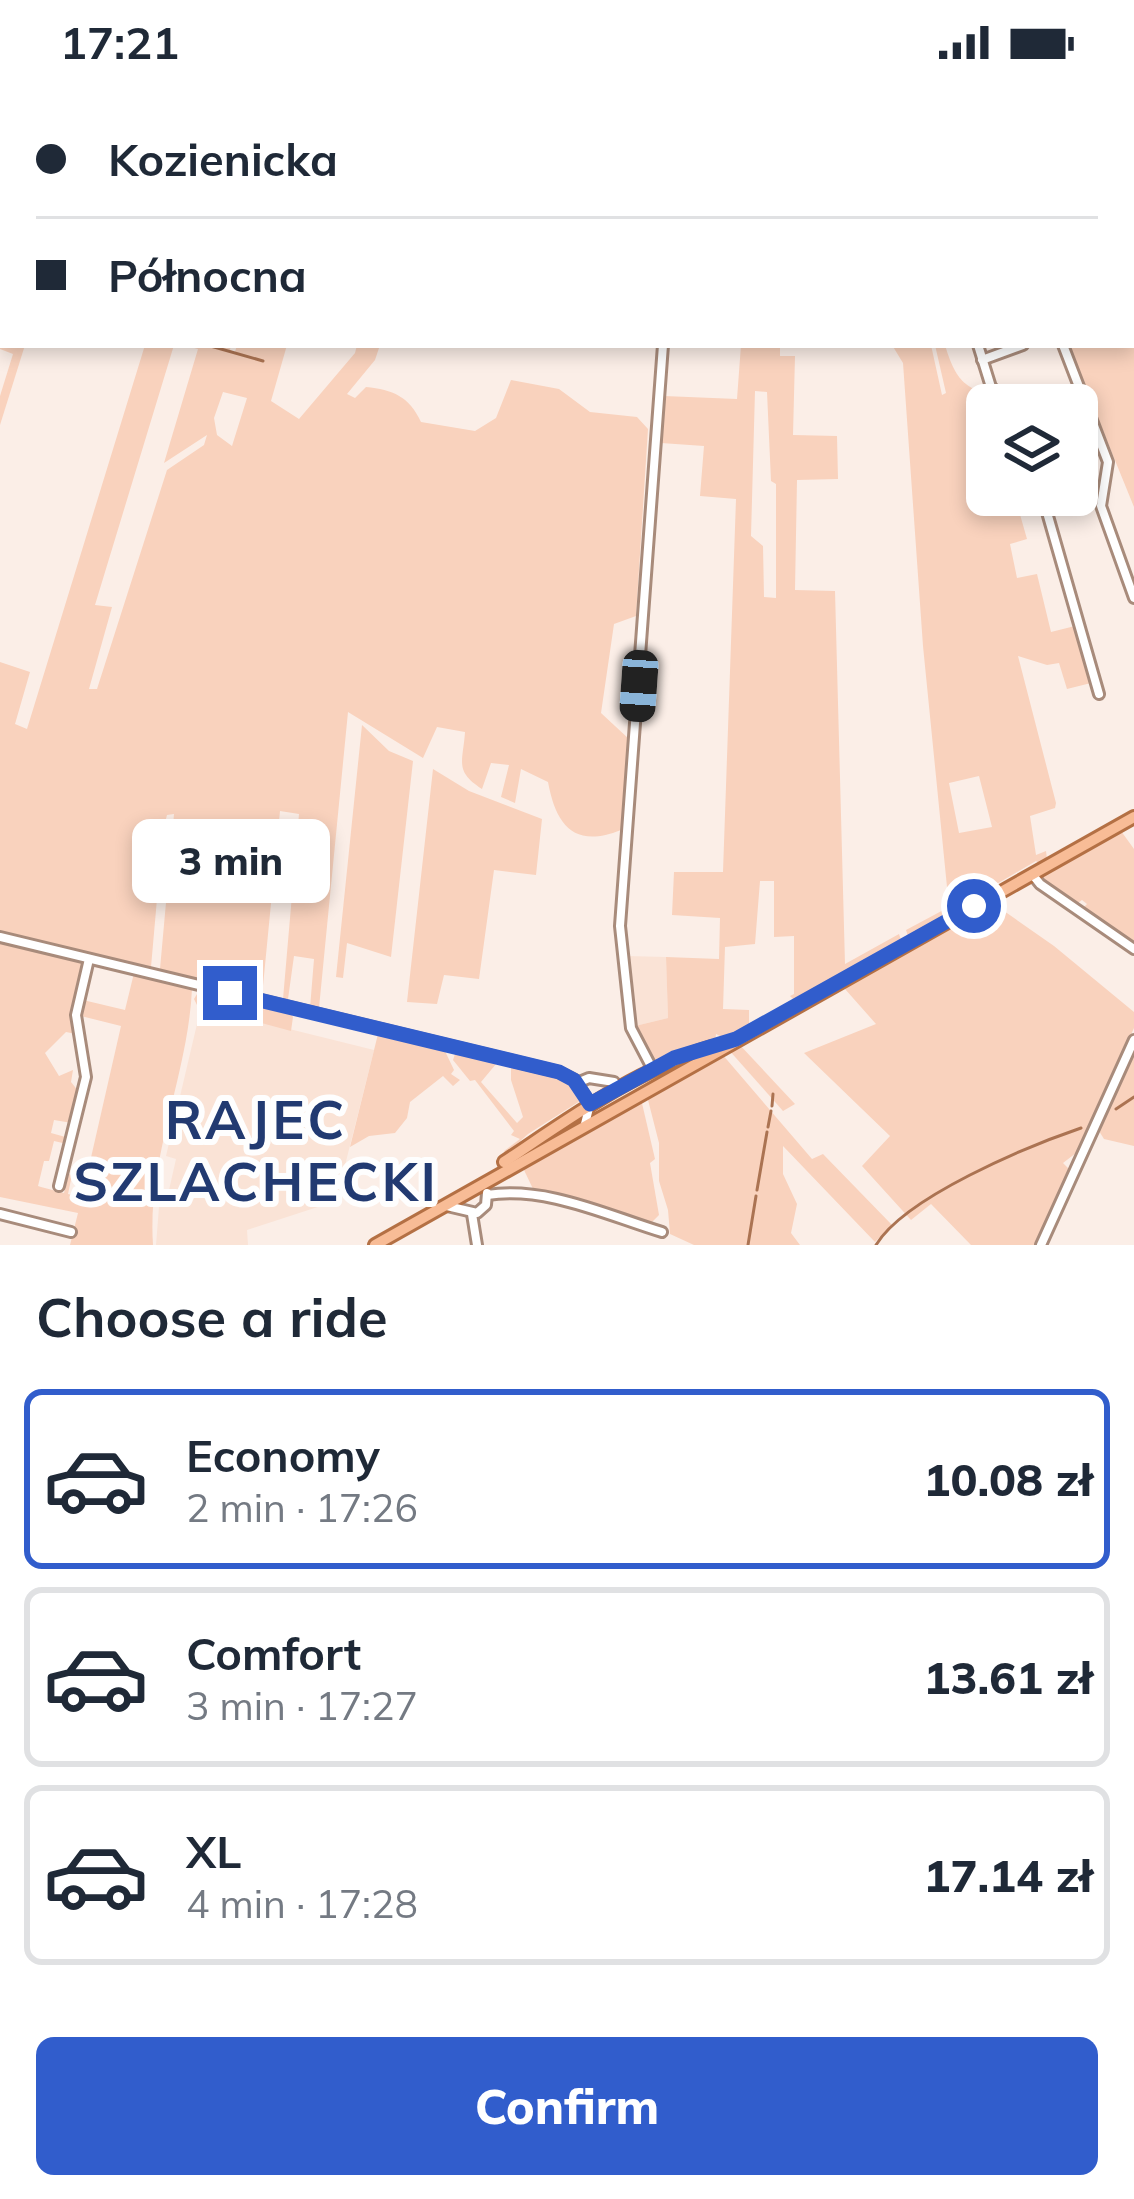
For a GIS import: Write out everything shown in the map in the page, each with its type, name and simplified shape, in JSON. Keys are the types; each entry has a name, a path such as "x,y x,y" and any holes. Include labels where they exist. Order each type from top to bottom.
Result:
{"main road":[{"path":"362,1245 456,1200 611,1088 651,1077 727,1043 1134,817"},
{"path":"376,1245 616,1107 651,1077"},
{"path":"611,1088 608,1104 616,1107"}],"street":[{"path":"651,1077 629,1017 620,926 663,348"},
{"path":"979,348 990,384"},
{"path":"982,359 1014,348"},
{"path":"1064,348 1108,462 1101,506 1134,598"},
{"path":"1048,516 1099,694"},
{"path":"1032,874 1134,950"},
{"path":"0,937 559,1072 577,1083 586,1103 585,1124"},
{"path":"59,1186 86,1077 76,1009 89,959"},
{"path":"1041,1245 1134,1040"},
{"path":"577,1083 589,1078 611,1088"},
{"path":"472,1214 484,1208 488,1180"},
{"path":"488,1195 541,1194 662,1232"},
{"path":"456,1200 472,1214 477,1245"},
{"path":"0,1214 71,1232"}],"shaded area":[{"path":"24,348 0,425 0,396 13,354 0,349"},
{"path":"144,348 173,348 95,605 112,607 89,689 97,689 167,470 204,445 207,435 164,463 198,349 194,348 235,352 236,348 286,348 271,401 299,419 356,348 379,348 347,394 355,398 366,387 392,393 411,406 421,422 475,431 496,418 511,380 559,389 590,412 637,417 648,429 636,616 614,624 601,713 629,739 621,830 591,837 570,829 556,810 548,782 521,769 515,803 501,797 509,765 491,763 482,789 464,771 465,732 437,727 423,758 348,712 319,1008 310,1008 314,959 294,956 288,999 283,999 299,814 280,811 262,996 160,969 174,814 167,815 163,831 151,967 0,932 0,662 30,672 15,724 27,729","holes":["223,392 247,398 232,446 217,435 214,418"]},
{"path":"741,348 780,348 780,356 795,356 793,435 837,436 838,479 797,480 795,590 835,591 845,964 899,934 901,940 794,1000 790,996 794,994 794,936 774,937 774,881 760,881 755,944 725,947 723,1009 749,1010 749,1024 724,1038 716,1034 715,1042 656,1060 650,1058 635,1026 668,1018 666,957 719,959 720,918 672,915 674,872 723,872 736,499 700,496 704,446 661,443 664,396 737,399","holes":["755,391 767,392 771,481 776,484 776,598 764,597 763,546 751,536"]},
{"path":"894,348 932,348 942,395 946,393 936,348 946,348 955,371 968,384 966,516 1020,516 1027,539 1010,544 1017,578 1037,574 1051,632 1075,626 1095,682 1067,689 1059,663 1047,665 1018,656 1056,803 1055,808 1030,816 1036,855 1046,851 1047,859 908,936 906,930 949,907 923,646 903,363","holes":["979,776 992,827 959,833 949,783"]},
{"path":"1069,348 1134,348 1134,507 1098,419 1098,384 1084,384"},
{"path":"362,725 389,751 413,761 391,957 347,943 343,978 336,977"},
{"path":"433,769 469,791 542,819 536,875 494,870 479,979 444,975 437,1004 407,1002"},
{"path":"1121,831 1134,849 1134,946 1082,909 1087,904 1082,900 1075,905 1038,874"},
{"path":"994,904 1134,1012 1134,1028 1076,1153 1063,1163 1070,1170 1037,1245 971,1245 931,1204 911,1220 862,1166 890,1136 804,1053 876,1024 845,989 850,980"},
{"path":"0,940 81,959 76,1034 66,1032 45,1053 59,1076 73,1070 71,1082 79,1092 72,1123 54,1120 51,1133 69,1138 67,1144 54,1141 38,1186 64,1193 69,1174 68,1194 82,1197 121,1026 81,1016 83,1000 125,1010 134,973 192,989 156,1180 153,1245 70,1245 78,1213 0,1197"},
{"path":"627,956 666,957 668,1018 635,1026"},
{"path":"200,989 288,1010 293,1017 291,1031 202,1007 200,1011 194,999"},
{"path":"201,1007 374,1050 336,1201 247,1230 248,1245 156,1245 161,1198 167,1199 176,1159 166,1156"},
{"path":"378,1034 444,1049 454,1070 451,1074 460,1080 453,1086 443,1076 410,1102 407,1118 395,1133 369,1136 350,1147"},
{"path":"738,1043 795,1104 783,1111 728,1049"},
{"path":"1134,1051 1134,1146 1104,1139 1099,1131"},
{"path":"462,1053 504,1063 496,1064 481,1082 517,1123 523,1117 511,1066 561,1076 576,1086 580,1101 506,1154 520,1139 511,1135 514,1131 475,1080 470,1081 453,1060"},
{"path":"722,1054 812,1159 823,1154 892,1225 875,1242 783,1146 783,1174 797,1204 791,1233 800,1245 694,1245 670,1234 659,1181 659,1143 647,1096"},
{"path":"641,1099 655,1159 650,1163 659,1215 652,1222 588,1201 581,1206 534,1191 519,1169"}],"waterway":[{"path":"218,348 263,361"},
{"path":"772,1106 773,1094"},
{"path":"1116,1109 1134,1097"},
{"path":"768,1127 771,1111"},
{"path":"876,1245 891,1227 940,1192 1000,1160 1081,1128"},
{"path":"757,1190 767,1132"},
{"path":"748,1245 756,1196"}],"district":[{"name":"RAJEC SZLACHECKI","path":"256,1151"}],"route":[{"path":"230,993 559,1072 574,1080 590,1104 674,1058 736,1039 974,906"}]}
